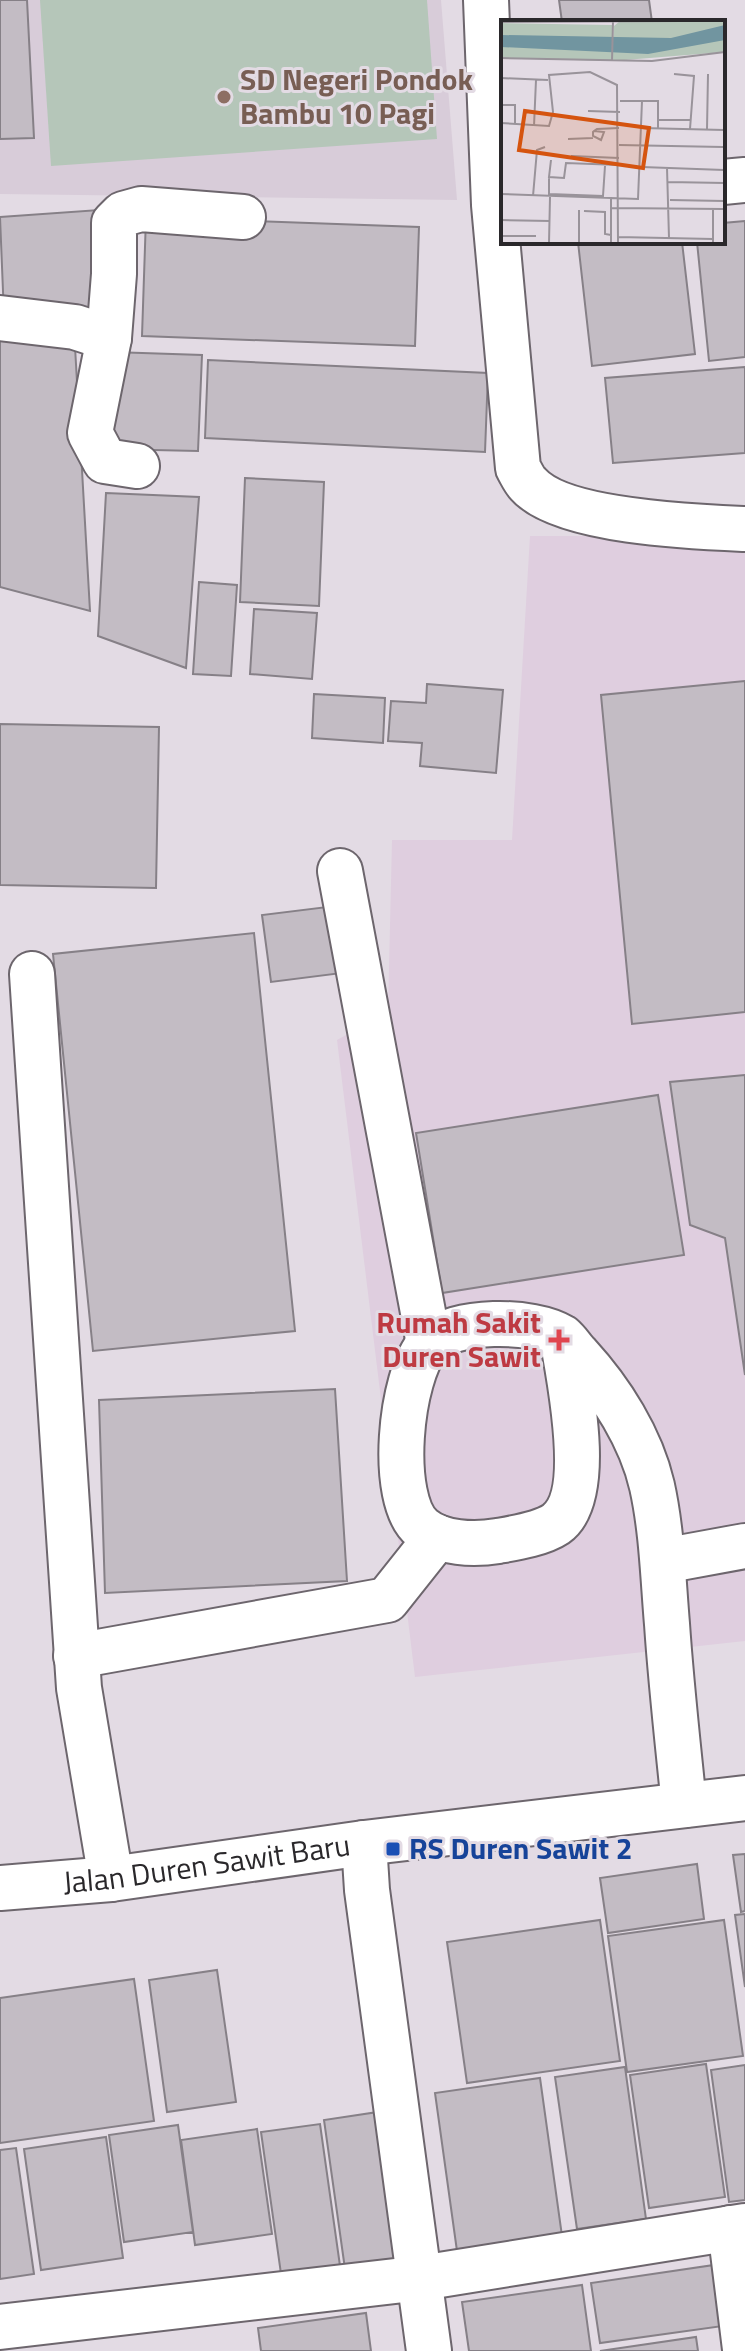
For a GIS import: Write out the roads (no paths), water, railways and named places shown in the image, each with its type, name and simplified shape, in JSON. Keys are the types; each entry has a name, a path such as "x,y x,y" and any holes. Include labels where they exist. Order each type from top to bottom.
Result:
{"street":[{"path":"486,0 501,232"},
{"path":"725,182 745,180"},
{"path":"137,466 105,461 90,433 109,338 114,223 123,214 141,209 243,217"},
{"path":"502,244 518,468 528,485 570,506 608,517 745,529"},
{"path":"0,318 75,327 109,338"},
{"path":"340,871 429,1344"},
{"path":"32,974 76,1656 111,1879"},
{"path":"562,1337 573,1401 577,1477 572,1503 558,1523 543,1530 496,1541 463,1542 437,1537 420,1527 410,1508 404,1486 402,1425 413,1373 429,1344 452,1331 497,1323 532,1327 562,1337 599,1378 634,1435 652,1484 663,1561 684,1805"},
{"path":"76,1656 387,1600 437,1537"},
{"path":"663,1561 745,1546"},
{"name":"Jalan Duren Sawit Baru","path":"0,1888 111,1879 364,1843 745,1798"},
{"path":"364,1843 367,1890 429,2351"},
{"path":"3,2335 421,2278 738,2227 745,2349"}],"place":[{"name":"SD Negeri Pondok Bambu 10 Pagi","path":"224,97"},
{"name":"Rumah Sakit Duren Sawit","path":"559,1340"},
{"name":"RS Duren Sawit 2","path":"393,1849"}]}
